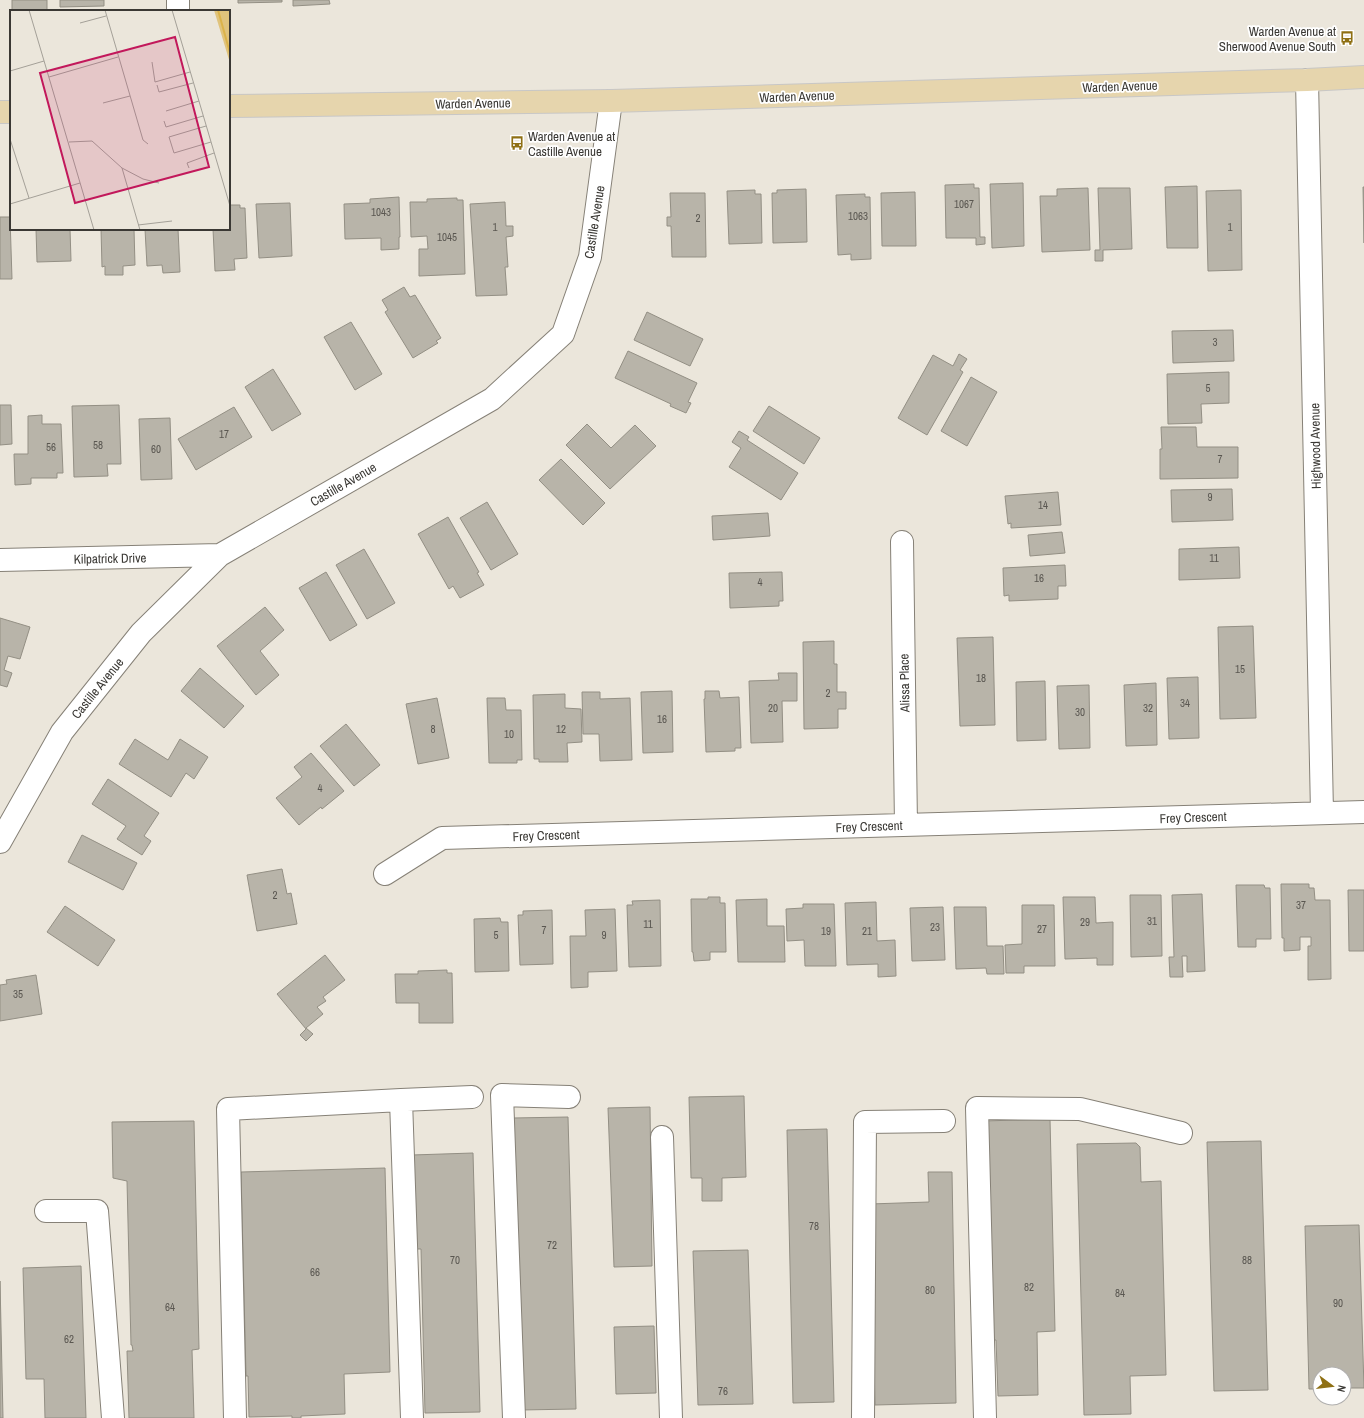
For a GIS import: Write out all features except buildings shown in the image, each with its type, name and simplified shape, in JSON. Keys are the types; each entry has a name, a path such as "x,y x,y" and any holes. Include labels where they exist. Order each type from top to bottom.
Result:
{"main road":[{"name":"Warden Avenue","path":"230,106 611,101 1364,77"}],"street":[{"name":"Highwood Avenue","path":"1307,80 1322,813"},
{"name":"Castille Avenue","path":"0,842 62,732 141,633 220,555 492,398 562,334 590,257 611,101"},
{"name":"Alissa Place","path":"902,542 906,825"},
{"name":"Kilpatrick Drive","path":"0,560 220,555"},
{"name":"Frey Crescent","path":"385,874 442,838 1364,812"},
{"path":"514,1418 502,1095 569,1097"},
{"path":"235,1418 228,1109 472,1097"},
{"path":"402,1100 412,1418"},
{"path":"985,1418 978,1108 1080,1109 1180,1133"},
{"path":"863,1418 865,1122 944,1121"},
{"path":"662,1137 671,1418"},
{"path":"46,1211 97,1211 114,1418"}],"place":[{"name":"Warden Avenue at Sherwood Avenue South","path":"1347,38"},
{"name":"Warden Avenue at Castille Avenue","path":"517,143"}]}
